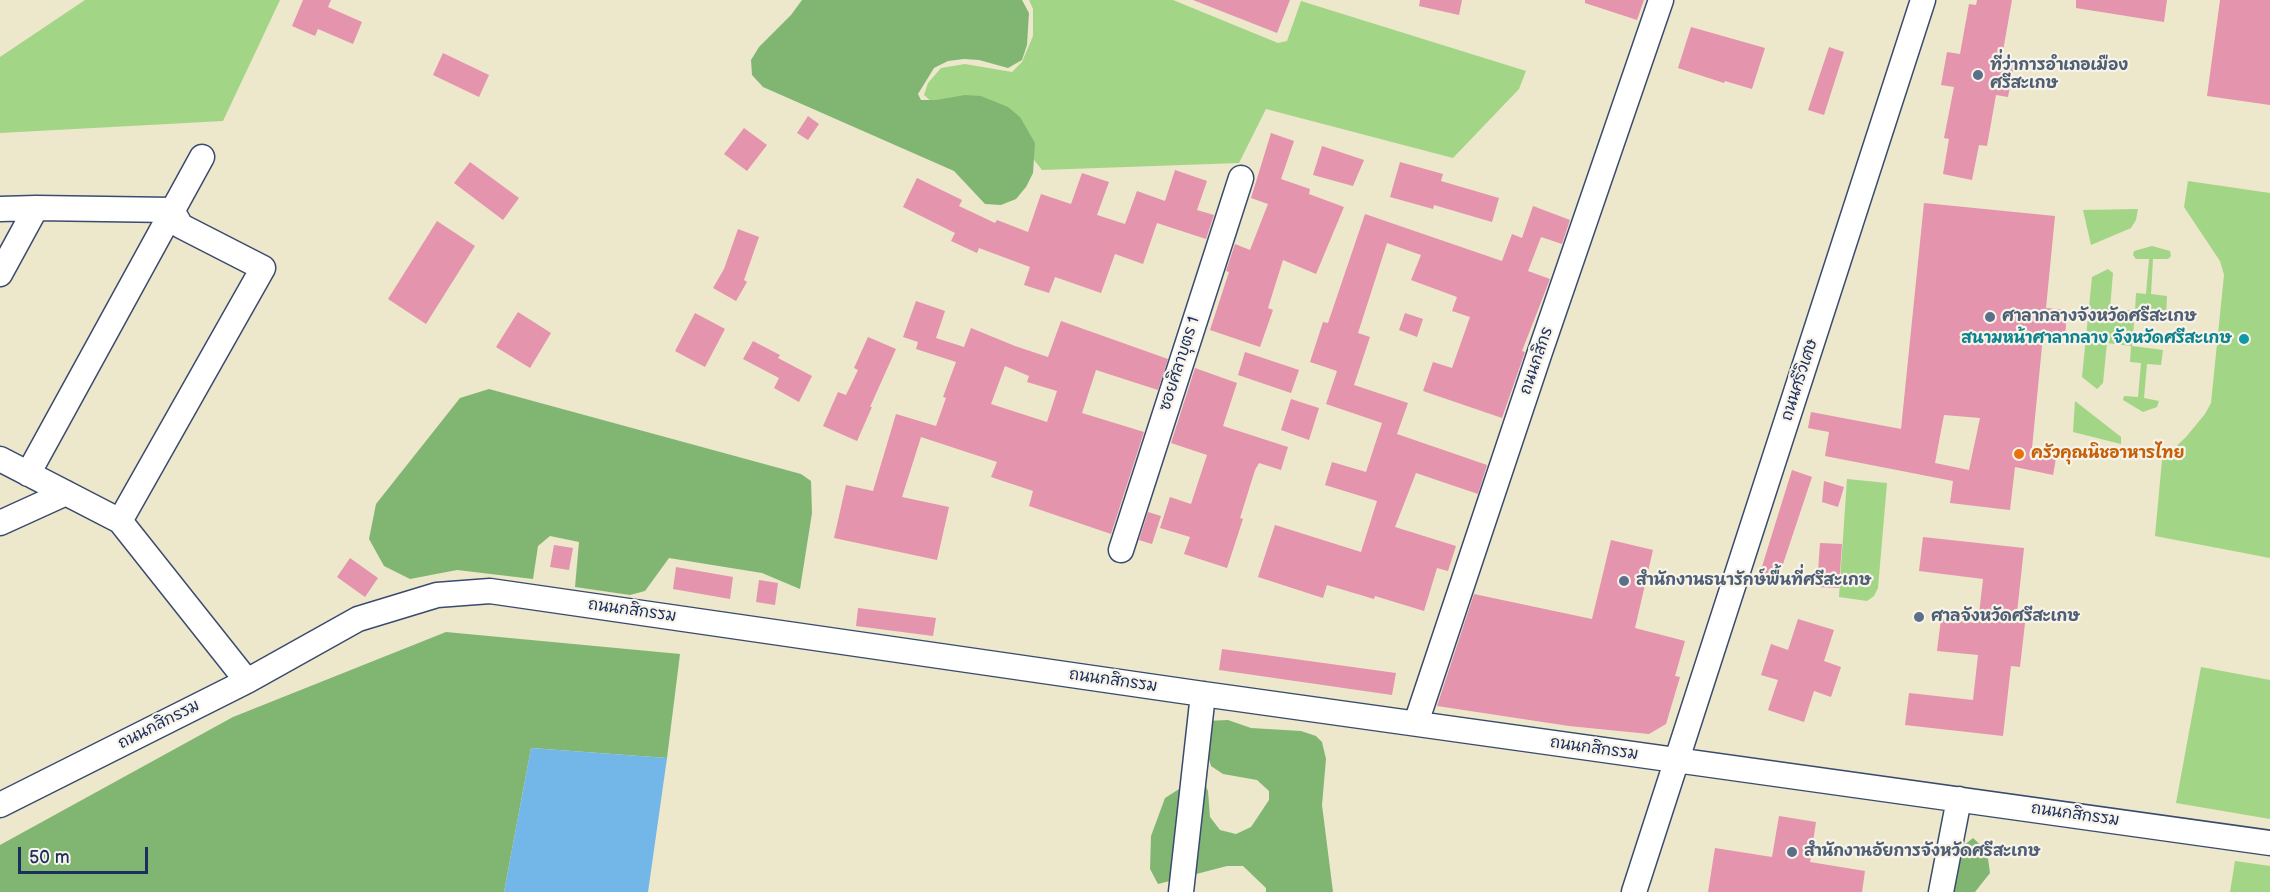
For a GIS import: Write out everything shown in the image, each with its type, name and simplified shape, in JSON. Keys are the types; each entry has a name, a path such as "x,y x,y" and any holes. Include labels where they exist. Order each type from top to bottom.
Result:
{"street":[{"name":"ถนนกสิกร","path":"1416,723 1661,0"},
{"name":"ถนนศรีวิเศษ","path":"1634,892 1923,0"},
{"path":"28,474 202,157"},
{"name":"ซอยศิลาบุตร 1","path":"1121,550 1241,177"},
{"path":"0,274 36,208"},
{"path":"0,209 172,210"},
{"path":"120,521 263,267 181,226 172,210"},
{"path":"0,459 120,521 247,681"},
{"path":"0,523 66,493"},
{"name":"ถนนกสิกรรม","path":"0,805 247,681 358,619 437,595 490,591 1203,694 2270,843"},
{"path":"1181,892 1203,694"},
{"path":"1941,892 1959,799"}],"green space":[{"path":"85,0 280,0 223,121 0,133 0,57"},
{"path":"802,0 1022,0 1029,13 1027,45 1022,60 1008,68 979,60 948,61 934,68 918,94 921,100 965,95 981,96 1008,107 1020,117 1035,143 1033,173 1026,187 1016,199 1001,205 985,204 954,171 763,87 752,75 751,60 759,47 791,15"},
{"path":"1029,0 1173,0 1278,43 1287,41 1301,1 1526,71 1519,89 1453,158 1266,109 1239,163 1042,170 997,113 934,104 924,95 928,83 941,68 965,64 1012,72 1022,62 1033,36 1033,9"},
{"name":"สนามหน้าศาลากลาง จังหวัดศรีสะเกษ","path":"2188,181 2270,193 2270,558 2155,536 2162,460 2186,437 2211,403 2224,275 2220,261 2184,207"},
{"path":"2138,209 2136,220 2131,228 2091,245 2083,210"},
{"path":"2152,246 2170,251 2171,256 2168,259 2153,259 2151,294 2167,296 2166,315 2135,311 2136,293 2146,294 2149,259 2136,259 2133,255 2134,251"},
{"path":"2108,269 2113,273 2110,308 2135,311 2132,346 2163,350 2161,365 2147,364 2144,398 2159,401 2157,407 2143,412 2123,400 2124,396 2138,397 2141,363 2130,362 2131,346 2107,343 2103,383 2097,389 2082,377 2092,277"},
{"path":"489,389 801,474 811,481 812,513 800,589 762,573 669,558 645,591 630,595 575,587 579,542 550,536 538,546 533,579 457,570 410,579 384,566 369,539 376,504 460,398"},
{"path":"2075,401 2121,437 2121,444 2073,432"},
{"path":"1847,479 1887,483 1878,588 1874,596 1867,601 1839,597"},
{"path":"446,632 680,654 667,758 531,748 504,892 0,892 0,845 233,717"},
{"path":"2201,667 2270,680 2270,819 2176,803"},
{"path":"1228,720 1251,728 1301,731 1316,736 1322,742 1326,759 1322,805 1333,892 1266,892 1266,888 1243,866 1227,866 1158,884 1150,869 1151,836 1165,798 1201,775 1208,791 1210,817 1220,830 1236,834 1251,827 1269,800 1269,791 1257,780 1223,774 1211,766 1202,737 1205,721"},
{"path":"1973,838 1987,851 1990,873 1975,892 1947,892 1953,854"},
{"path":"2235,861 2270,866 2270,892 2230,892"}],"water":[{"path":"531,748 667,758 648,892 504,892"}],"building":[{"path":"303,0 331,0 328,7 362,22 353,44 318,29 315,36 292,26"},
{"path":"1193,0 1290,0 1277,33"},
{"path":"1420,0 1462,0 1459,15 1419,6"},
{"path":"1585,0 1644,0 1637,20 1585,3"},
{"name":"ที่ว่าการอำเภอเมือง ศรีสะเกษ","path":"1977,0 2012,0 2001,62 2014,65 2008,97 1996,95 1987,146 1979,145 1972,180 1943,174 1949,139 1944,138 1954,87 1941,85 1947,52 1960,54 1969,4 1976,5"},
{"path":"2076,0 2167,0 2164,22 2076,8"},
{"path":"2220,0 2270,0 2270,105 2207,96"},
{"path":"1691,27 1765,48 1752,89 1725,81 1724,83 1678,68"},
{"path":"1829,47 1844,52 1824,115 1808,110"},
{"path":"443,53 489,75 479,97 433,75"},
{"path":"808,116 819,124 808,140 797,133"},
{"path":"744,128 767,145 747,171 724,154"},
{"path":"1271,133 1294,141 1281,179 1310,189 1309,194 1344,207 1316,274 1283,260 1268,308 1273,310 1260,347 1210,330 1229,272 1226,271 1235,244 1250,250 1268,204 1251,198"},
{"path":"1322,146 1364,160 1353,186 1313,175"},
{"path":"470,162 519,198 503,220 454,183"},
{"path":"1400,162 1443,174 1441,181 1499,198 1492,222 1434,205 1433,209 1390,197"},
{"path":"1175,170 1207,181 1197,210 1214,215 1206,239 1157,223 1143,264 1115,254 1101,293 1055,277 1049,293 1024,285 1030,267 979,248 977,253 951,241 955,233 903,207 917,178 962,200 959,206 995,223 997,220 1028,232 1041,194 1071,204 1082,173 1109,182 1097,215 1125,224 1137,191 1165,201"},
{"name":"ศาลากลางจังหวัดศรีสะเกษ","path":"1924,203 2055,216 2046,308 2067,310 2065,338 2043,336 2032,448 2057,453 2053,475 2015,467 2010,510 1950,503 1953,481 1825,456 1829,432 1808,428 1811,412 1901,429","holes":["1944,415 1980,418 1969,470 1935,463"]},
{"path":"1533,206 1570,220 1562,244 1541,237 1528,271 1550,279 1522,351 1525,352 1502,418 1423,391 1433,362 1452,368 1470,317 1452,311 1457,297 1411,280 1421,255 1387,243 1358,333 1370,337 1354,385 1408,403 1397,434 1487,465 1478,494 1416,473 1395,527 1456,546 1448,571 1437,568 1424,611 1375,596 1374,599 1327,585 1323,598 1258,577 1275,525 1361,552 1377,501 1325,485 1332,462 1366,472 1382,423 1326,404 1337,371 1310,362 1323,322 1328,323 1365,214 1502,261 1512,234 1522,238"},
{"path":"437,221 475,246 426,324 388,299"},
{"path":"738,229 759,237 744,280 747,282 736,301 713,288 724,269"},
{"path":"916,301 945,311 936,338 964,347 971,328 1048,357 1061,321 1168,359 1158,390 1096,370 1082,413 1144,432 1111,534 1029,506 1033,491 991,477 997,462 921,437 902,497 949,507 937,560 834,538 846,485 873,491 896,414 936,426 946,398 943,397 956,362 916,349 918,342 903,337","holes":["1005,366 1029,376 1027,382 1057,391 1047,422 991,404"]},
{"path":"518,312 551,333 530,368 496,347"},
{"path":"695,313 725,329 705,367 675,351"},
{"path":"1405,313 1423,319 1417,337 1399,330"},
{"path":"868,337 896,349 857,441 823,426 838,392 846,395 858,370 854,368"},
{"path":"753,341 780,355 778,358 812,376 799,402 774,388 779,378 743,359"},
{"path":"1245,352 1299,370 1291,393 1238,375"},
{"path":"1195,368 1237,383 1223,426 1288,447 1281,470 1259,463 1255,470 1240,518 1243,519 1227,568 1184,554 1190,537 1160,528 1170,497 1191,504 1207,455 1171,443"},
{"path":"1291,399 1319,408 1309,440 1281,430"},
{"path":"1792,470 1812,477 1778,579 1760,573"},
{"path":"1824,481 1844,487 1838,507 1822,502"},
{"path":"1148,512 1161,516 1152,544 1139,540"},
{"path":"1923,537 2024,548 2016,622 2025,623 2020,667 2011,666 2003,736 1905,725 1909,693 1973,700 1978,655 1937,651 1941,619 1978,623 1983,579 1919,571"},
{"path":"1611,540 1653,550 1635,628 1685,641 1675,676 1680,677 1666,724 1649,734 1569,726 1437,706 1474,594 1592,619"},
{"path":"1820,543 1842,544 1839,588 1817,587"},
{"path":"554,545 573,548 569,570 550,567"},
{"path":"350,558 378,578 365,597 337,577"},
{"path":"676,567 733,577 730,599 673,589"},
{"path":"759,580 778,583 775,605 756,602"},
{"path":"858,608 936,618 933,636 856,626"},
{"path":"1798,619 1834,630 1824,661 1841,667 1831,697 1814,691 1804,722 1768,710 1778,680 1761,675 1771,644 1788,650"},
{"path":"1222,649 1396,673 1392,695 1219,670"},
{"name":"สำนักงานอัยการจังหวัดศรีสะเกษ","path":"1779,816 1816,822 1810,862 1865,871 1862,892 1708,892 1715,848 1772,857"}],"place":[{"name":"ที่ว่าการอำเภอเมือง ศรีสะเกษ","path":"1978,75"},
{"name":"ศาลากลางจังหวัดศรีสะเกษ","path":"1990,317"},
{"name":"สนามหน้าศาลากลาง จังหวัดศรีสะเกษ","path":"2244,339"},
{"name":"ครัวคุณนิชอาหารไทย","path":"2019,454"},
{"name":"สำนักงานธนารักษ์พื้นที่ศรีสะเกษ","path":"1624,581"},
{"name":"ศาลจังหวัดศรีสะเกษ","path":"1919,617"},
{"name":"สำนักงานอัยการจังหวัดศรีสะเกษ","path":"1792,852"}]}
